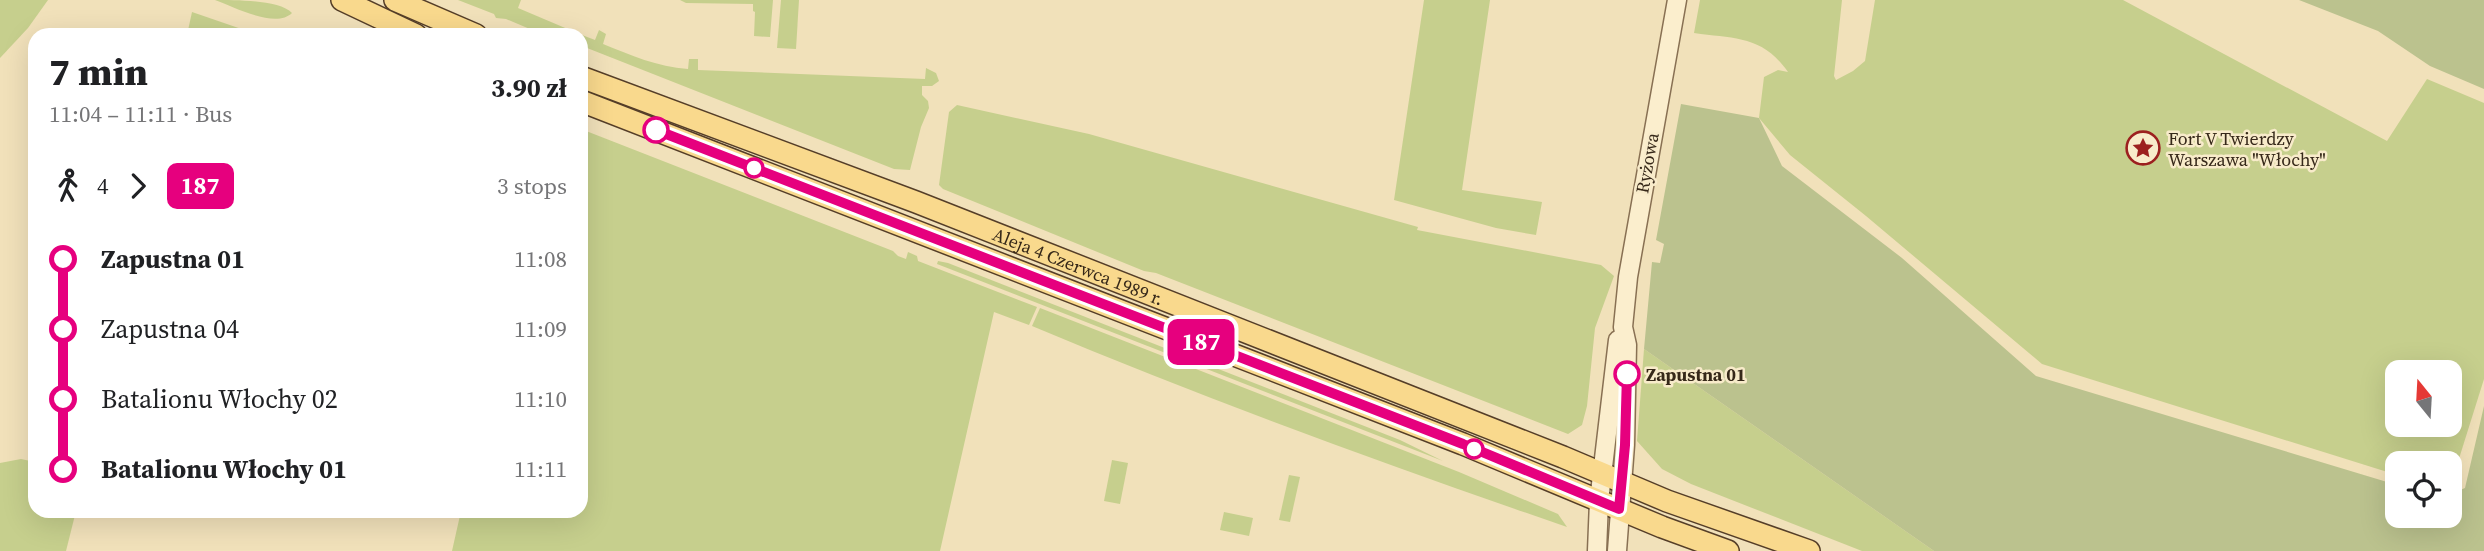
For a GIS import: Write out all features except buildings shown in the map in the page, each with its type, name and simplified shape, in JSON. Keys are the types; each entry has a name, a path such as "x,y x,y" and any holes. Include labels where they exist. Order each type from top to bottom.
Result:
{"main road":[{"path":"342,0 400,28"},
{"path":"395,0 460,28"},
{"name":"Aleja 4 Czerwca 1989 r.","path":"588,80 916,202 1667,501 1810,551"},
{"name":"Aleja 4 Czerwca 1989 r.","path":"588,104 1463,444 1728,551"}],"street":[{"name":"Ryżowa","path":"1617,551 1602,473 1617,344 1623,327 1634,236 1677,0"},
{"name":"Ryżowa","path":"1597,551 1609,505 1622,482 1627,373 1627,345 1623,327"}],"green space":[{"path":"0,0 48,0 28,28 0,58"},
{"path":"215,0 268,3 292,13 276,19 266,18"},
{"path":"458,0 521,0 518,8 565,28 527,28 496,18 494,14"},
{"path":"680,0 773,0 770,37 754,36 753,4 686,3"},
{"path":"781,0 799,0 796,49 777,48"},
{"path":"1424,0 1490,0 1462,190 1542,202 1536,235 1496,228 1394,200"},
{"path":"1700,0 1842,0 1834,76 1836,80 1865,61 1875,0 2123,0 2387,141 2427,79 2484,103 2484,379 2461,451 2385,451 2385,471 2042,364 1790,155 1759,118 1764,77 1778,70 1788,72 1768,51 1735,38 1694,33"},
{"path":"2299,0 2484,0 2484,89 2430,66 2378,31"},
{"path":"192,12 239,28 189,28"},
{"path":"599,30 606,34 603,44 644,60 677,68 688,69 689,59 698,59 698,70 925,79 926,68 936,73 939,81 932,86 922,86 922,95 928,101 929,108 910,170 894,169 588,48 588,37 595,40"},
{"path":"1681,104 1759,118 1782,166 1902,258 2036,376 2385,481 2385,528 2462,528 2462,489 2465,488 2484,406 2484,551 1934,551 1644,349 1652,262 1660,263 1664,244 1656,240"},
{"path":"957,105 1089,134 1418,227 1417,230 1601,265 1614,276 1595,328 1587,406 1582,425 1568,434 1156,273 1144,271 943,189 939,185 949,112"},
{"path":"588,132 893,251 906,259 908,252 917,256 918,261 1037,307 1029,325 994,312 940,551 452,551 459,518 588,518"},
{"path":"938,261 1400,440 1443,461 937,264"},
{"path":"1040,308 1459,472 1558,514 1567,527 1298,431 1032,326"},
{"path":"1644,349 1934,551 1862,551 1691,484 1662,469 1637,441"},
{"path":"21,459 28,460 28,518 74,518 66,551 0,551 0,463"},
{"path":"1112,460 1128,463 1120,504 1104,501"},
{"path":"1289,475 1300,477 1290,522 1279,520"},
{"path":"1224,512 1253,518 1249,536 1220,530"}],"bus line":[{"name":"187","path":"656,130 1463,444 1619,509 1625,445 1627,374"}],"place":[{"name":"Fort V Twierdzy Warszawa \"Włochy\"","path":"2143,148"},
{"name":"Zapustna 01","path":"1627,374"}]}
